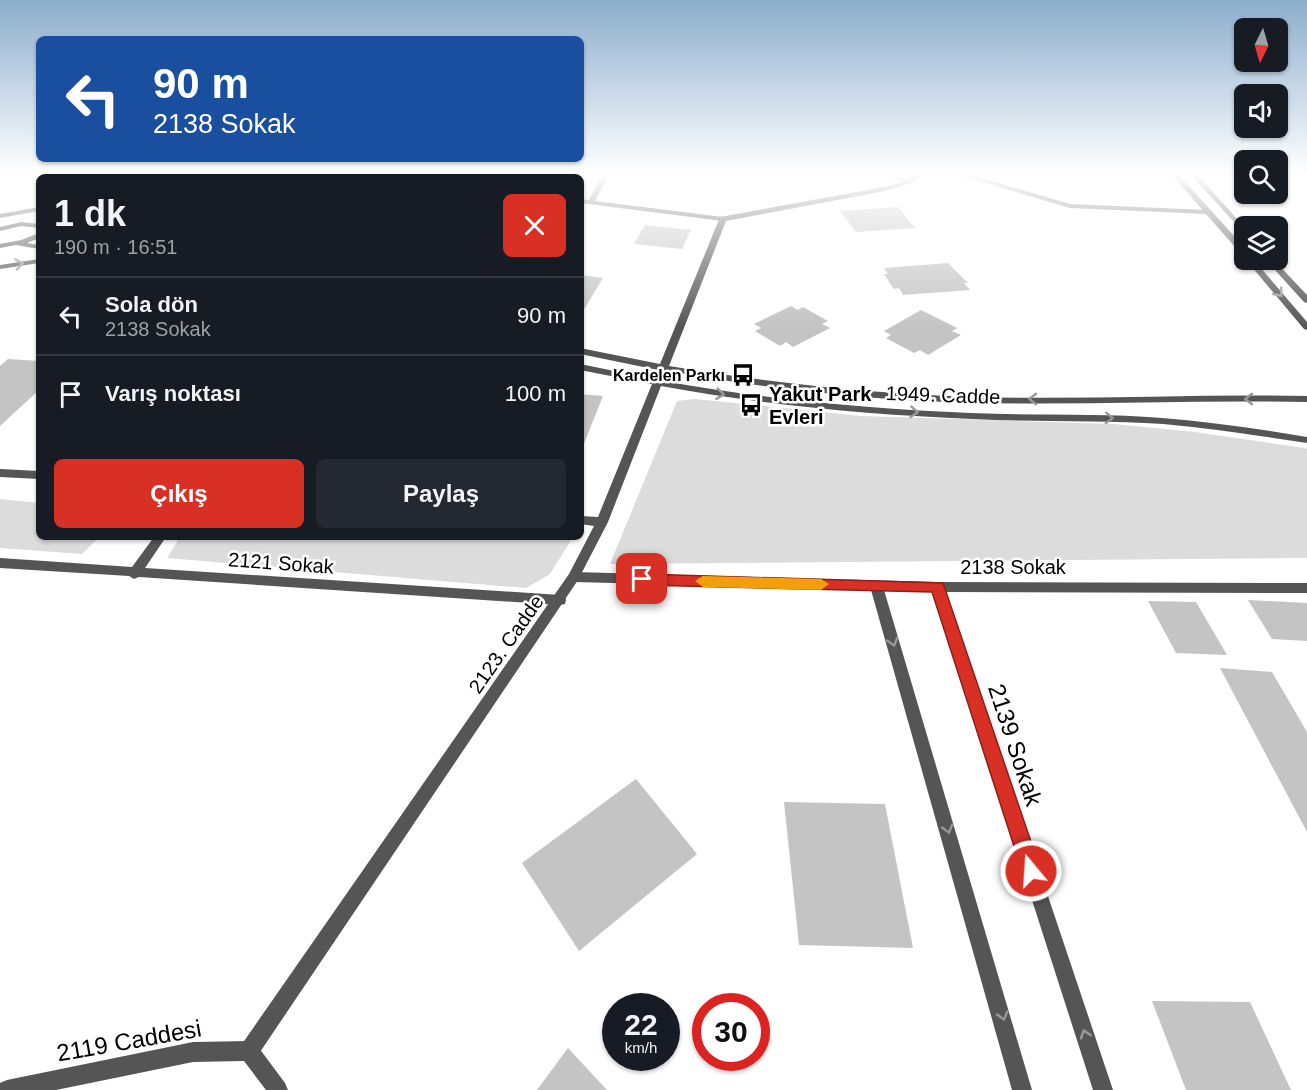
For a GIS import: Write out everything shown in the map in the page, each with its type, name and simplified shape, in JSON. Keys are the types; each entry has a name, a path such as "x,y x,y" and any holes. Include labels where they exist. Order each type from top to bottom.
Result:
{"street":[{"path":"0,229 18,225 36,226"},
{"name":"2123. Cadde","path":"249,1051 574,577 602,522 721,225"},
{"path":"1219,225 1234,242"},
{"path":"0,251 36,236"},
{"path":"0,246 36,247"},
{"path":"0,267 36,261"},
{"path":"1259,270 1307,327"},
{"path":"1279,270 1307,300"},
{"name":"1949. Cadde","path":"584,352 662,370 780,386 931,398 1307,399"},
{"name":"1949. Cadde","path":"584,368 657,384 867,409 953,415 1144,420 1213,426 1307,440"},
{"path":"0,473 36,475"},
{"path":"584,520 602,522"},
{"path":"134,574 158,540"},
{"name":"2121 Sokak","path":"0,563 134,574 560,600"},
{"name":"2138 Sokak","path":"574,577 938,587 1307,588"},
{"path":"876,586 1022,1090"},
{"name":"2139 Sokak","path":"938,587 1103,1090"},
{"path":"249,1051 278,1090"},
{"name":"2119 Caddesi","path":"7,1090 193,1052 249,1051"}],"shaded area":[{"path":"695,399 861,416 1114,424 1195,432 1304,448 1307,449 1307,558 610,564 677,401"},
{"path":"0,499 36,503 36,540 96,540 82,554 0,548"},
{"path":"178,540 571,540 550,574 526,588 167,558"}],"building":[{"path":"645,225 691,230 682,249 634,244"},
{"path":"851,225 912,225 915,228 856,232"},
{"path":"948,263 968,283 964,283 970,290 903,295 899,288 894,289 884,274 888,274 884,268"},
{"path":"584,276 603,278 584,309"},
{"path":"791,306 798,310 803,307 828,321 822,324 830,328 793,347 786,342 780,346 755,331 761,328 754,324"},
{"path":"921,310 957,328 952,331 961,335 928,355 920,350 914,353 886,338 891,335 884,331"},
{"path":"8,359 36,361 36,393 0,426 0,366"},
{"path":"584,394 603,396 584,444"},
{"path":"1248,600 1307,603 1307,641 1272,639"},
{"path":"1148,601 1196,602 1227,655 1176,653"},
{"path":"1220,668 1272,672 1307,732 1307,832"},
{"path":"636,779 697,854 579,951 522,863"},
{"path":"784,802 885,804 913,948 799,945"},
{"path":"1152,1001 1250,1002 1291,1090 1186,1090"},
{"path":"568,1048 607,1090 537,1090"}],"slow traffic":[{"path":"703,581 821,584"}],"place":[{"name":"Kardelen Parkı","path":"743,375"},
{"name":"Yakut Park Evleri","path":"751,405"}],"route":[{"path":"642,579 938,587 1031,871"}]}
